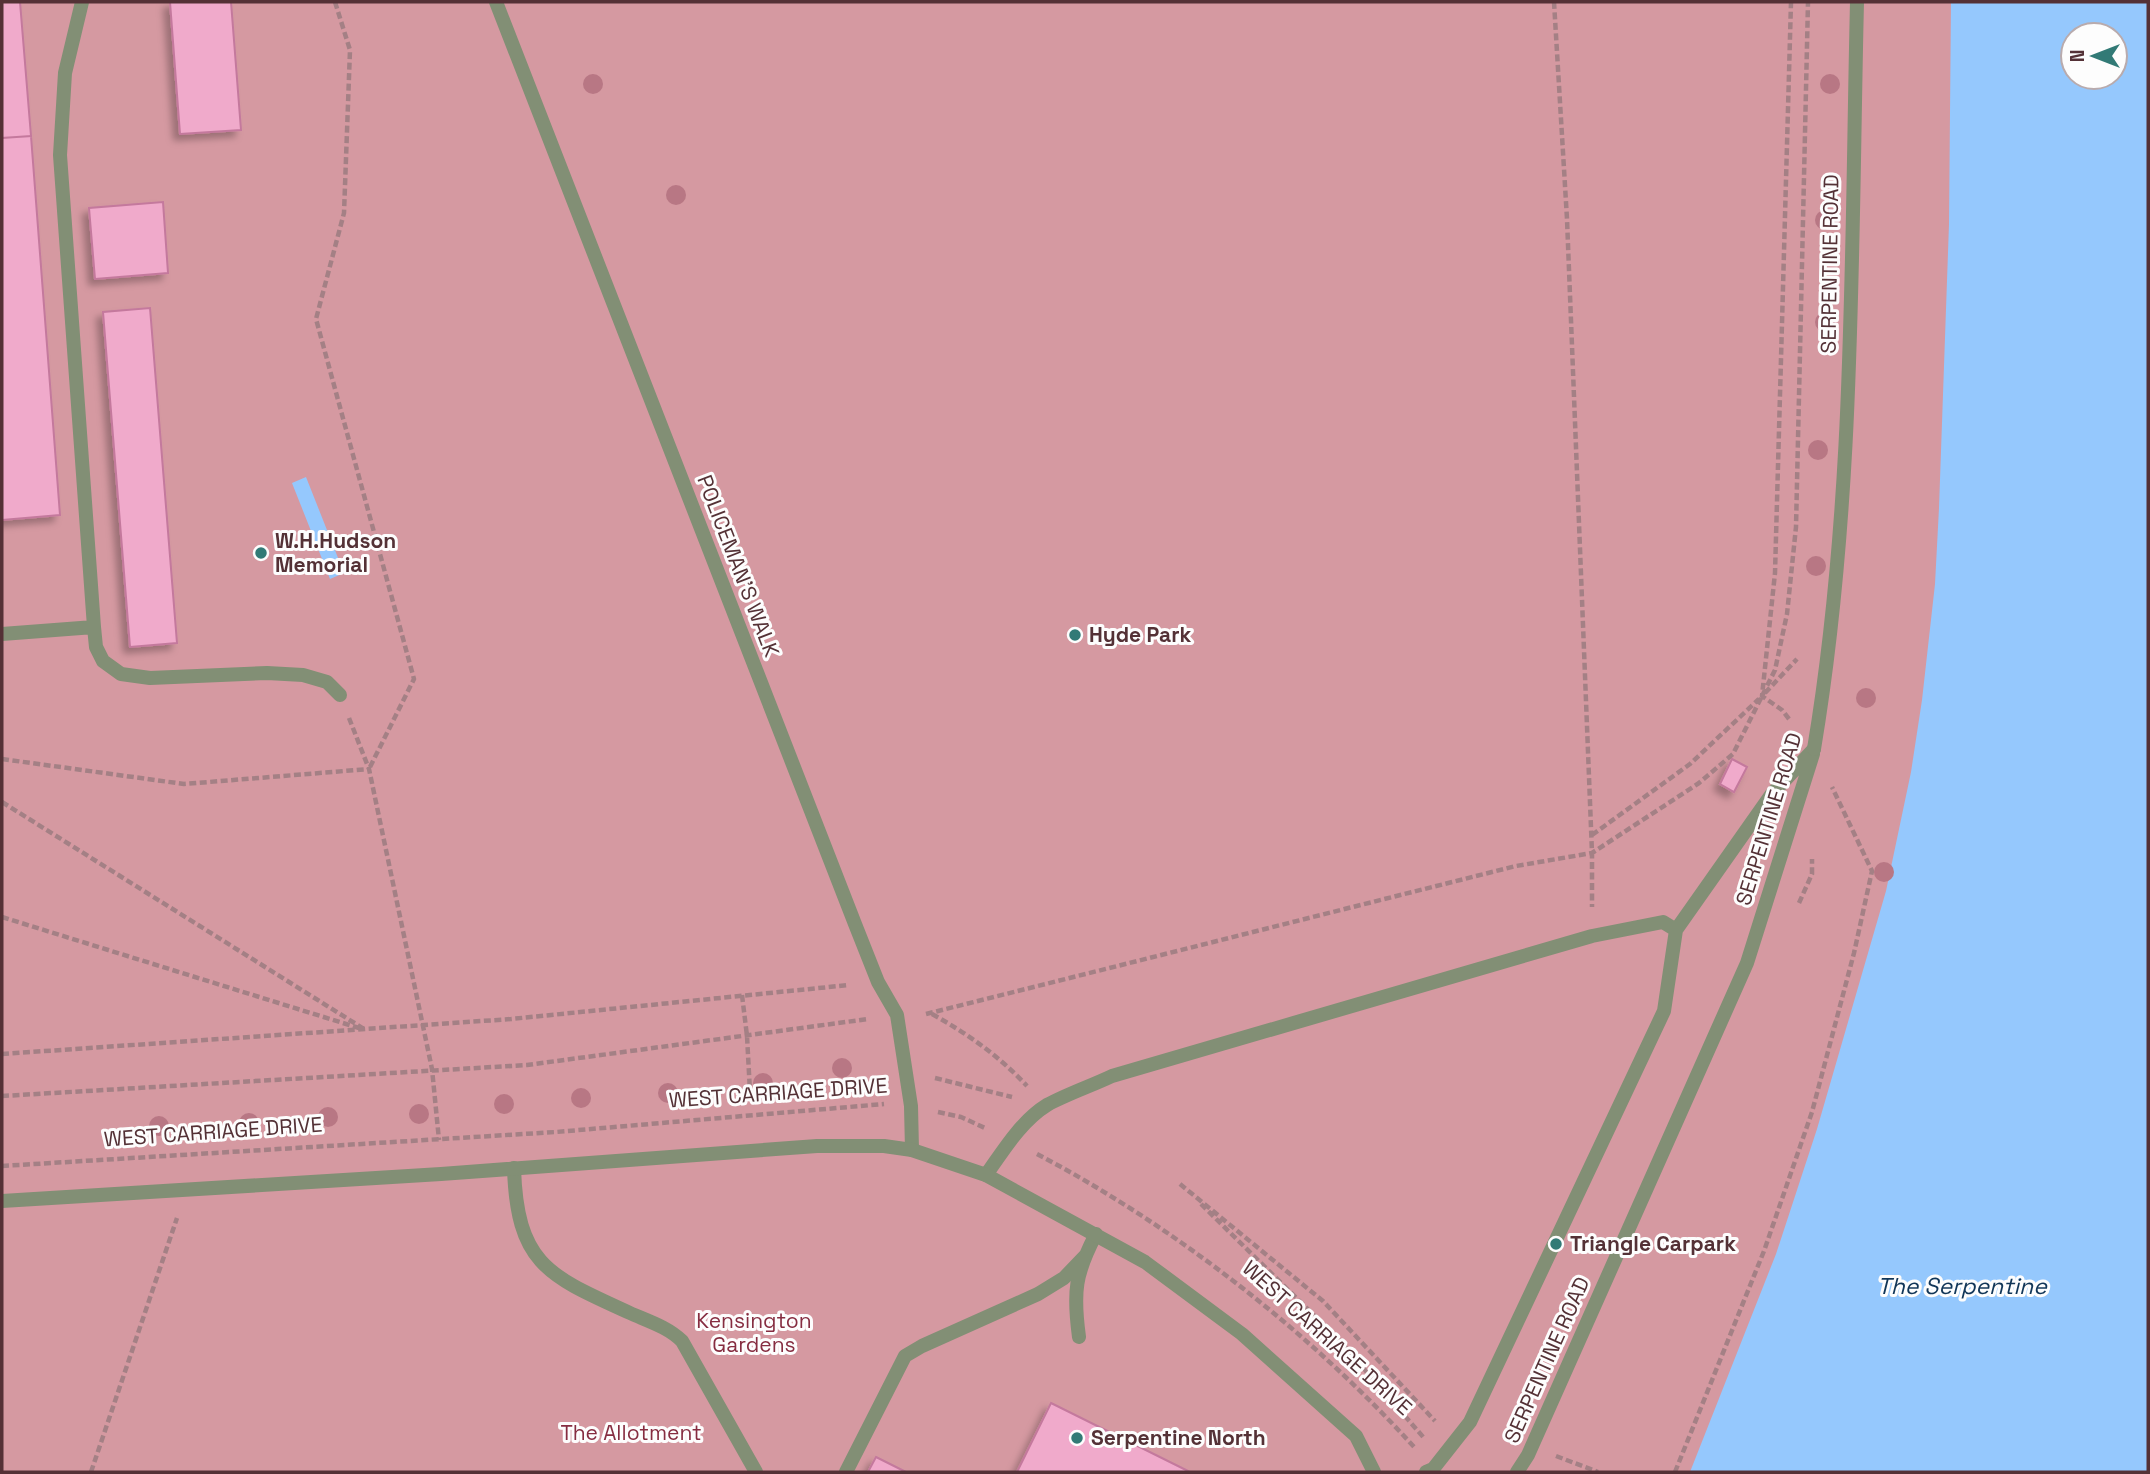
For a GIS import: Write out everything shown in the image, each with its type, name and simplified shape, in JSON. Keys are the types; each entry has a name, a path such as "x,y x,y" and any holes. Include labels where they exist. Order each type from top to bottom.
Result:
{"street":[{"path":"82,2 65,73 60,155 96,647 103,661 121,674 150,678 267,673 303,675 327,682 340,695"},
{"name":"POLICEMAN'S WALK","path":"496,2 878,982 897,1016 911,1106 912,1150"},
{"name":"SERPENTINE ROAD","path":"1517,1472 1528,1455 1746,963 1814,749 1833,621 1847,429 1857,2"},
{"path":"2,634 94,627"},
{"path":"1432,1467 1470,1422 1664,1011 1676,930 1771,795 1814,749"},
{"path":"986,1175 1011,1140 1046,1106 1112,1076 1592,936 1664,922 1676,930"},
{"path":"2,1201 441,1174 817,1146 884,1146 912,1150 986,1175 1146,1262 1242,1334 1356,1436 1374,1472"},
{"path":"514,1168 516,1207 521,1226 541,1262 576,1288 667,1330 682,1341 756,1472"},
{"path":"1079,1337 1075,1308 1076,1281 1084,1256 1096,1234"},
{"path":"846,1472 905,1356 1038,1294 1064,1278 1084,1256"}],"path":[{"path":"335,2 350,51 344,213 316,319 414,679 369,769"},
{"path":"1554,2 1568,233 1591,835 1592,936"},
{"path":"1762,696 1775,572 1791,2"},
{"path":"1733,754 1775,670 1787,614 1796,527 1808,2"},
{"path":"1591,835 1690,764 1762,696 1833,621"},
{"path":"340,695 369,769 432,1069 441,1174"},
{"path":"1675,1472 1764,1251 1812,1112 1854,953 1872,871 1814,749 1782,710 1762,696"},
{"path":"2,759 184,784 369,769"},
{"path":"2,802 364,1030"},
{"path":"2,917 364,1030"},
{"path":"2,1054 511,1019 878,982"},
{"path":"742,995 750,1092"},
{"path":"931,1013 981,1043 1009,1066 1046,1106"},
{"path":"907,1071 1046,1106"},
{"name":"WEST CARRIAGE DRIVE","path":"2,1166 439,1139 873,1104 911,1106 961,1117 1011,1140 1106,1192 1234,1281 1296,1332 1397,1428 1432,1467"},
{"name":"WEST CARRIAGE DRIVE","path":"1432,1467 1417,1429 1339,1340 1180,1184 1323,1301 1454,1441"},
{"path":"91,1472 180,1210"},
{"path":"1555,1456 1598,1472"}],"green space":[{"name":"Hyde Park","path":"2,2 2148,2 2148,1472 2,1472"}],"water":[{"name":"The Serpentine","path":"1951,2 2148,2 2148,1472 1690,1472 1776,1254 1817,1129 1886,891 1911,772 1922,700 1935,584 1949,224"},
{"path":"306,477 344,573 330,579 292,483"}],"building":[{"path":"2,2 20,2 31,136 2,138"},
{"path":"170,2 231,2 241,130 180,134"},
{"path":"31,136 60,515 2,520 2,138"},
{"path":"163,202 168,273 95,279 89,208"},
{"path":"150,308 177,643 130,647 103,312"},
{"path":"1732,759 1747,767 1734,792 1720,784"},
{"name":"Serpentine North","path":"1051,1403 1190,1472 1017,1472"},
{"path":"876,1457 906,1472 868,1472"}],"place":[{"name":"W.H.Hudson Memorial","path":"261,553"},
{"name":"Hyde Park","path":"1075,635"},
{"name":"Triangle Carpark","path":"1556,1244"},
{"name":"Serpentine North","path":"1077,1438"}],"park label":[{"name":"Kensington Gardens","path":"754,1333"},
{"name":"The Allotment","path":"631,1433"}]}
